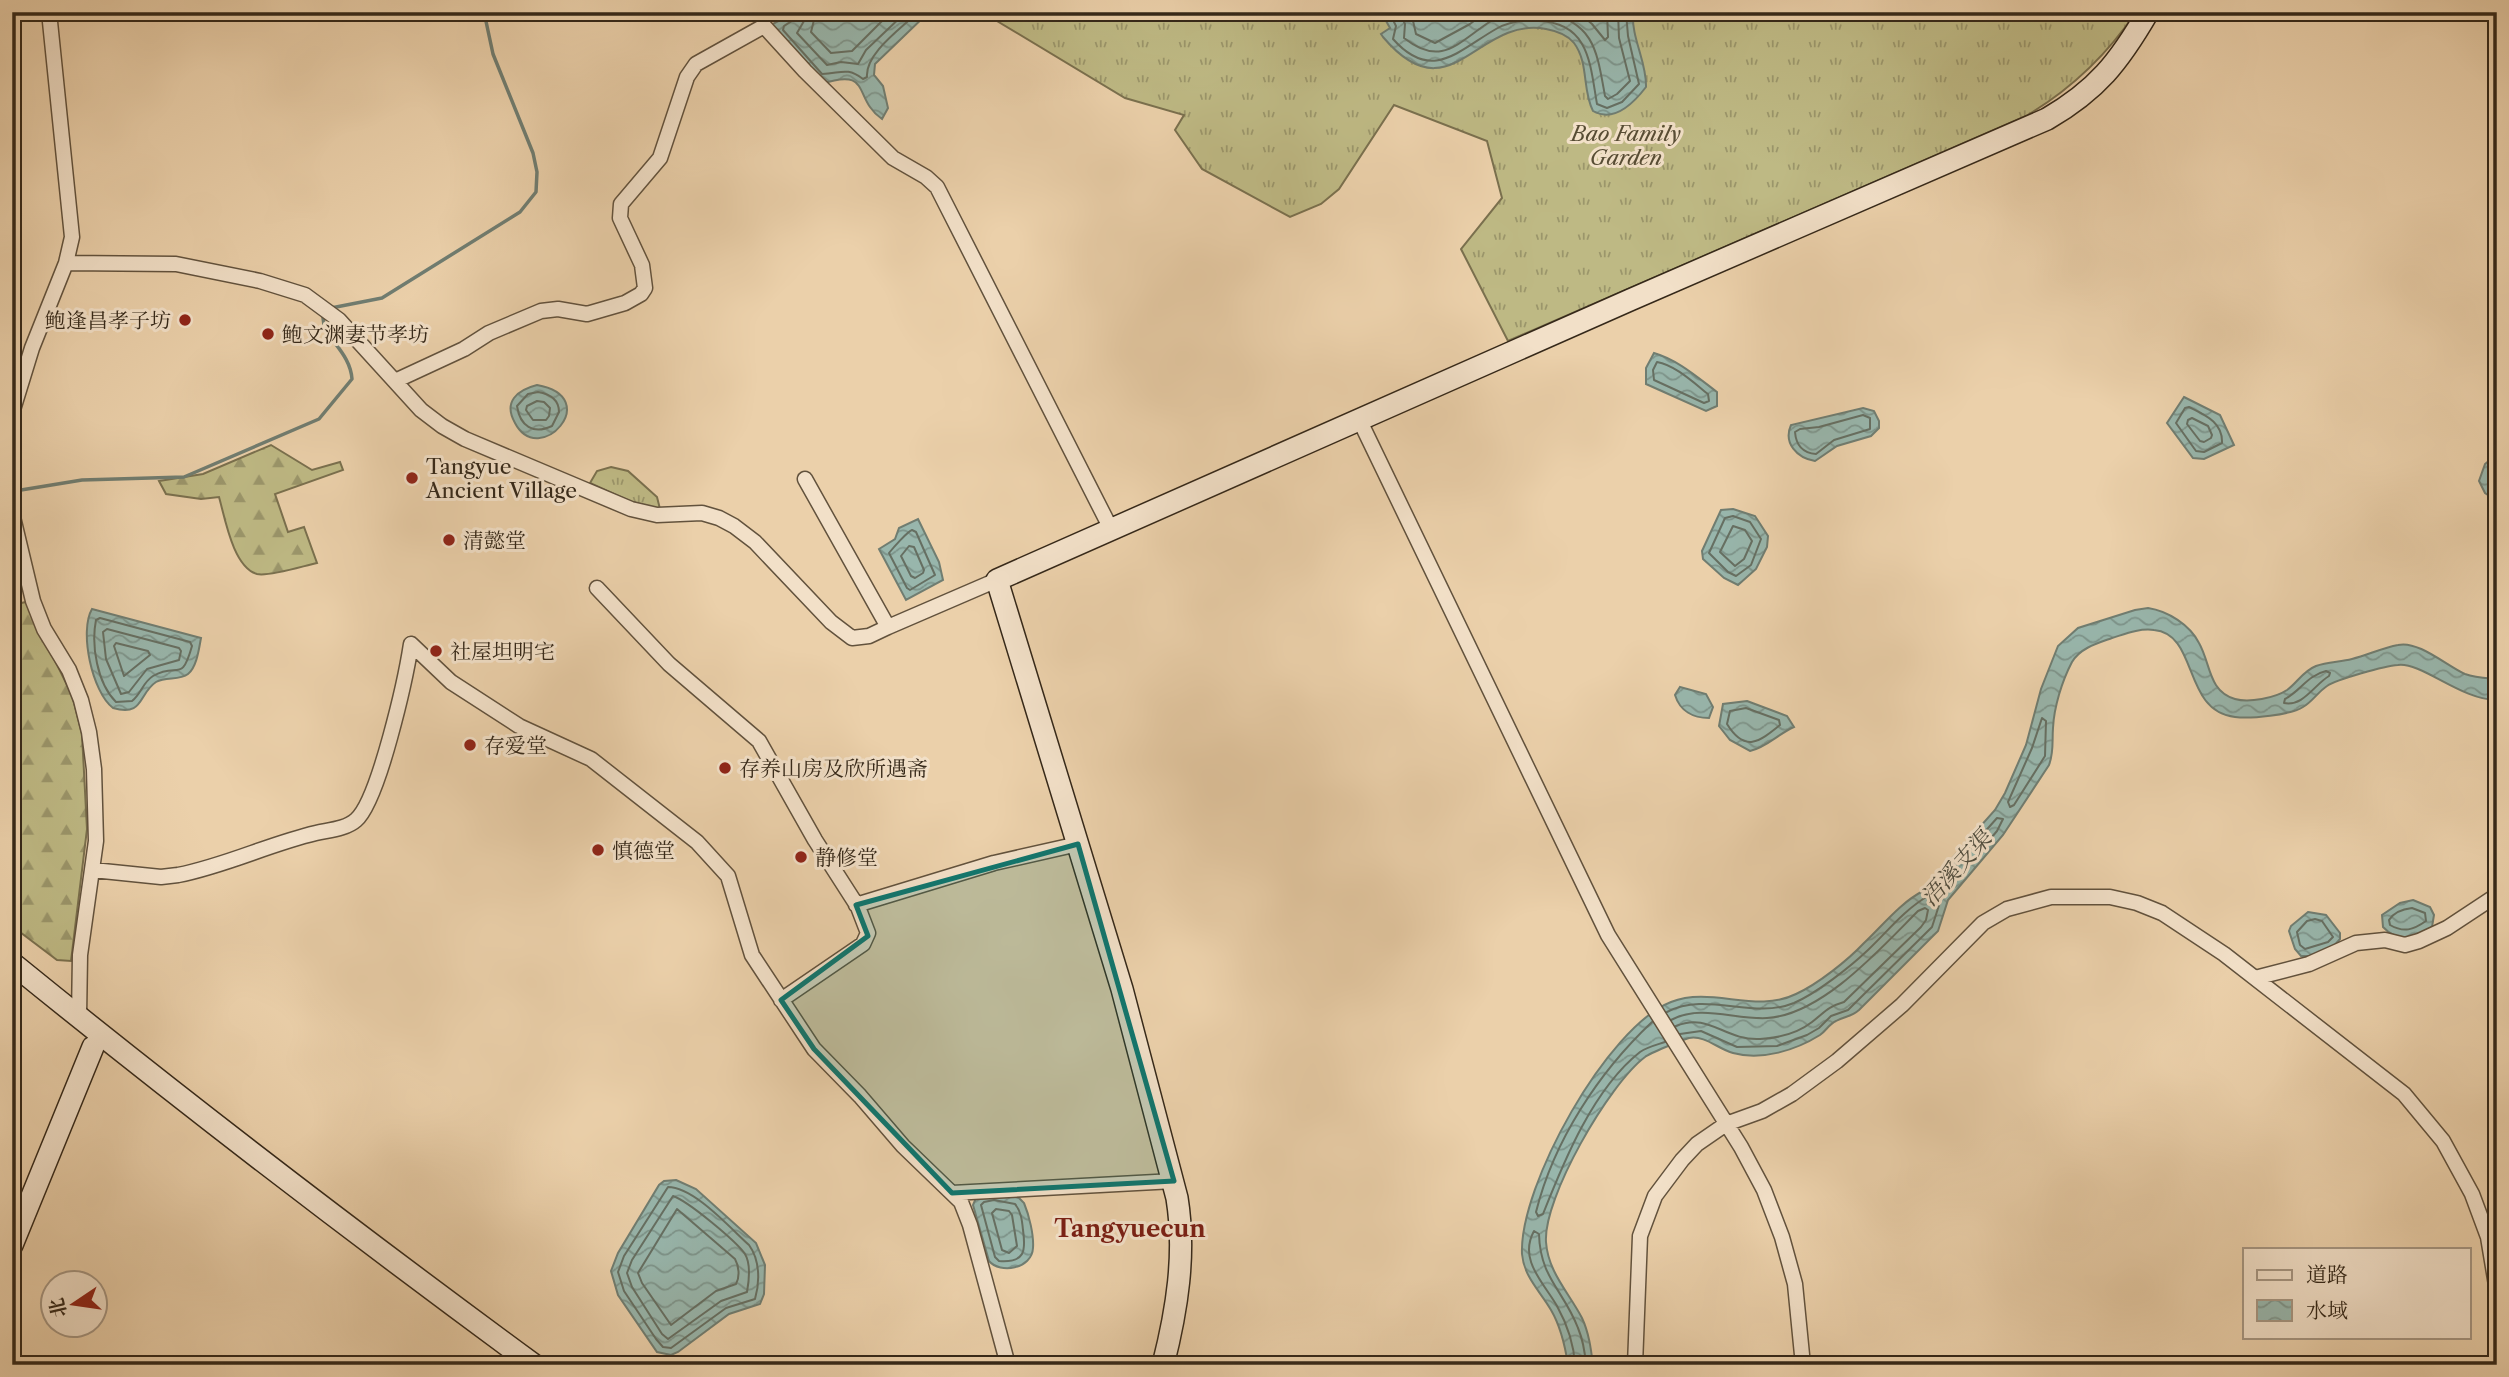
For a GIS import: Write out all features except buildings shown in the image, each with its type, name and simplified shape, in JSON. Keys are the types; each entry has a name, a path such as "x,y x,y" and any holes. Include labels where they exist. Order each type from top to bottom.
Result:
{"main road":[{"path":"1163,1365 1181,1270 1181,1232 1174,1181 1122,989 997,580 2046,119 2072,103 2106,74 2125,51 2148,12"},
{"path":"12,963 171,1092 333,1217 534,1365"},
{"path":"12,982 335,1237 509,1365"},
{"path":"12,1245 93,1047"}],"street":[{"path":"12,413 32,348 70,250 72,223 49,12"},
{"path":"395,382 464,349 489,333 541,311 558,309 587,314 625,303 641,294 645,288 642,265 620,218 621,204 660,158 687,77 696,64 764,26 805,71 893,158 926,177 937,187 1111,529"},
{"path":"66,263 176,264 227,273 293,290 317,301 340,320 428,416 465,439 631,509 657,515 702,513 719,517 755,542 831,622 852,638 869,636 997,580"},
{"path":"1359,419 1591,902 1641,991 1686,1059 1764,1190 1782,1237 1799,1307 1804,1365"},
{"path":"805,479 888,627"},
{"path":"12,513 33,601 44,629 69,670 86,716 96,790 96,841 80,955 79,1017"},
{"path":"597,588 669,664 759,741 815,840 856,905 868,933 863,944 781,1000"},
{"path":"93,870 160,877 178,875 350,824 360,815 375,785 407,672 411,644 451,682 519,726 591,759 697,842 727,876 749,947 758,966 814,1049 904,1146 961,1202 970,1224 1008,1365"},
{"path":"856,905 994,863 1078,844"},
{"path":"2255,978 2309,964 2356,943 2385,940 2404,945 2419,941 2447,928 2497,895"},
{"path":"1635,1365 1639,1251 1644,1221 1655,1196 1682,1160 1697,1144 1726,1124 1762,1111 1815,1079 1902,1005 1983,923 2021,903 2051,897 2110,897 2137,903 2162,913 2255,978 2388,1080 2432,1125 2462,1173 2488,1237 2497,1291"},
{"path":"953,1193 1174,1181"}],"highlighted area":[{"path":"1078,844 1174,1181 952,1193 814,1049 781,1000 868,936 856,905"}],"green space":[{"name":"Bao Family Garden","path":"982,12 2136,12 2113,43 2087,70 2058,95 2026,116 1508,341 1461,249 1502,198 1487,141 1394,105 1339,189 1321,204 1290,217 1202,169 1175,130 1184,115 1125,98"},
{"path":"271,445 312,470 340,462 343,470 275,494 288,532 304,527 317,563 262,575 249,570 236,552 219,497 201,499 166,494 159,481 203,474"},
{"path":"611,467 628,471 657,497 660,509 638,505 590,483 597,471"},
{"path":"26,602 72,695 82,734 87,829 71,961 57,960 12,926 12,605"}],"water":[{"path":"795,12 929,12 875,64 874,75 883,86 888,108 882,119 873,111 855,82 848,79 821,84 769,26"},
{"path":"1381,12 1633,12 1634,31 1646,87 1623,110 1608,115 1593,111 1579,51 1568,37 1546,29 1522,29 1501,36 1446,66 1427,68 1407,59 1383,37 1381,34 1390,28"},
{"path":"1654,353 1679,364 1717,392 1717,406 1706,411 1646,384 1646,368"},
{"path":"537,385 557,392 566,402 566,414 560,426 550,434 538,438 526,435 515,423 511,409 511,403 518,394"},
{"path":"2184,397 2220,415 2234,445 2204,459 2193,458 2167,423"},
{"path":"1863,408 1874,411 1879,421 1879,428 1871,436 1837,446 1815,461 1797,453 1790,444 1791,425"},
{"path":"2497,454 2497,501 2485,493 2479,481 2485,464"},
{"path":"1733,509 1755,516 1768,536 1767,547 1756,569 1738,585 1724,578 1703,559 1702,551 1721,510"},
{"path":"918,519 939,562 943,580 906,600 879,549 895,539 899,528"},
{"name":"浯溪支渠","path":"2148,608 2171,616 2190,630 2203,651 2215,683 2226,695 2235,699 2254,700 2276,695 2287,690 2316,666 2406,644 2423,650 2465,674 2497,679 2497,700 2470,694 2419,669 2398,665 2332,683 2297,710 2270,716 2235,717 2218,712 2206,701 2178,644 2168,635 2154,630 2138,631 2084,650 2072,662 2059,694 2049,765 2003,835 1948,900 1938,931 1859,1010 1834,1022 1811,1040 1767,1055 1733,1053 1706,1040 1689,1038 1645,1057 1614,1091 1581,1143 1567,1171 1548,1223 1546,1242 1551,1263 1584,1324 1593,1365 1568,1365 1557,1323 1523,1262 1525,1225 1535,1189 1571,1112 1620,1042 1646,1017 1671,1002 1702,997 1750,1001 1781,999 1805,990 1841,964 1899,908 1923,891 1995,810 2026,745 2041,689 2058,646 2078,628"},
{"path":"92,609 201,638 194,667 184,676 156,682 135,707 123,710 113,708 99,689 90,661 87,632"},
{"path":"1680,687 1706,694 1713,707 1709,718 1698,717 1684,709 1675,695"},
{"path":"1747,701 1787,716 1794,727 1762,747 1750,751 1730,740 1719,726 1723,704"},
{"path":"2413,900 2430,907 2434,915 2432,927 2419,934 2401,937 2383,927 2382,915 2400,903"},
{"path":"2308,912 2326,915 2340,933 2340,939 2332,948 2313,956 2301,956 2295,949 2289,931 2291,926"},
{"path":"676,1180 696,1189 756,1243 765,1265 764,1294 760,1304 729,1314 671,1355 657,1352 618,1295 611,1271 618,1253 659,1185 664,1181"},
{"path":"1005,1194 1019,1198 1024,1203 1033,1243 1027,1261 1022,1265 1007,1268 989,1261 973,1205 976,1198"}],"waterway":[{"path":"331,308 382,298 520,212 536,192 537,172 533,153 493,54 484,12"},
{"path":"21,490 82,480 184,477 319,419 352,379 346,360 326,330 323,315"}],"place":[{"name":"鲍逢昌孝子坊","path":"185,320"},
{"name":"鲍文渊妻节孝坊","path":"268,334"},
{"name":"Tangyue Ancient Village","path":"412,478"},
{"name":"清懿堂","path":"449,540"},
{"name":"社屋坦明宅","path":"436,651"},
{"name":"存爱堂","path":"470,745"},
{"name":"存养山房及欣所遇斋","path":"725,768"},
{"name":"慎德堂","path":"598,850"},
{"name":"静修堂","path":"801,857"}],"district":[{"name":"Tangyuecun","path":"1130,1228"}]}
